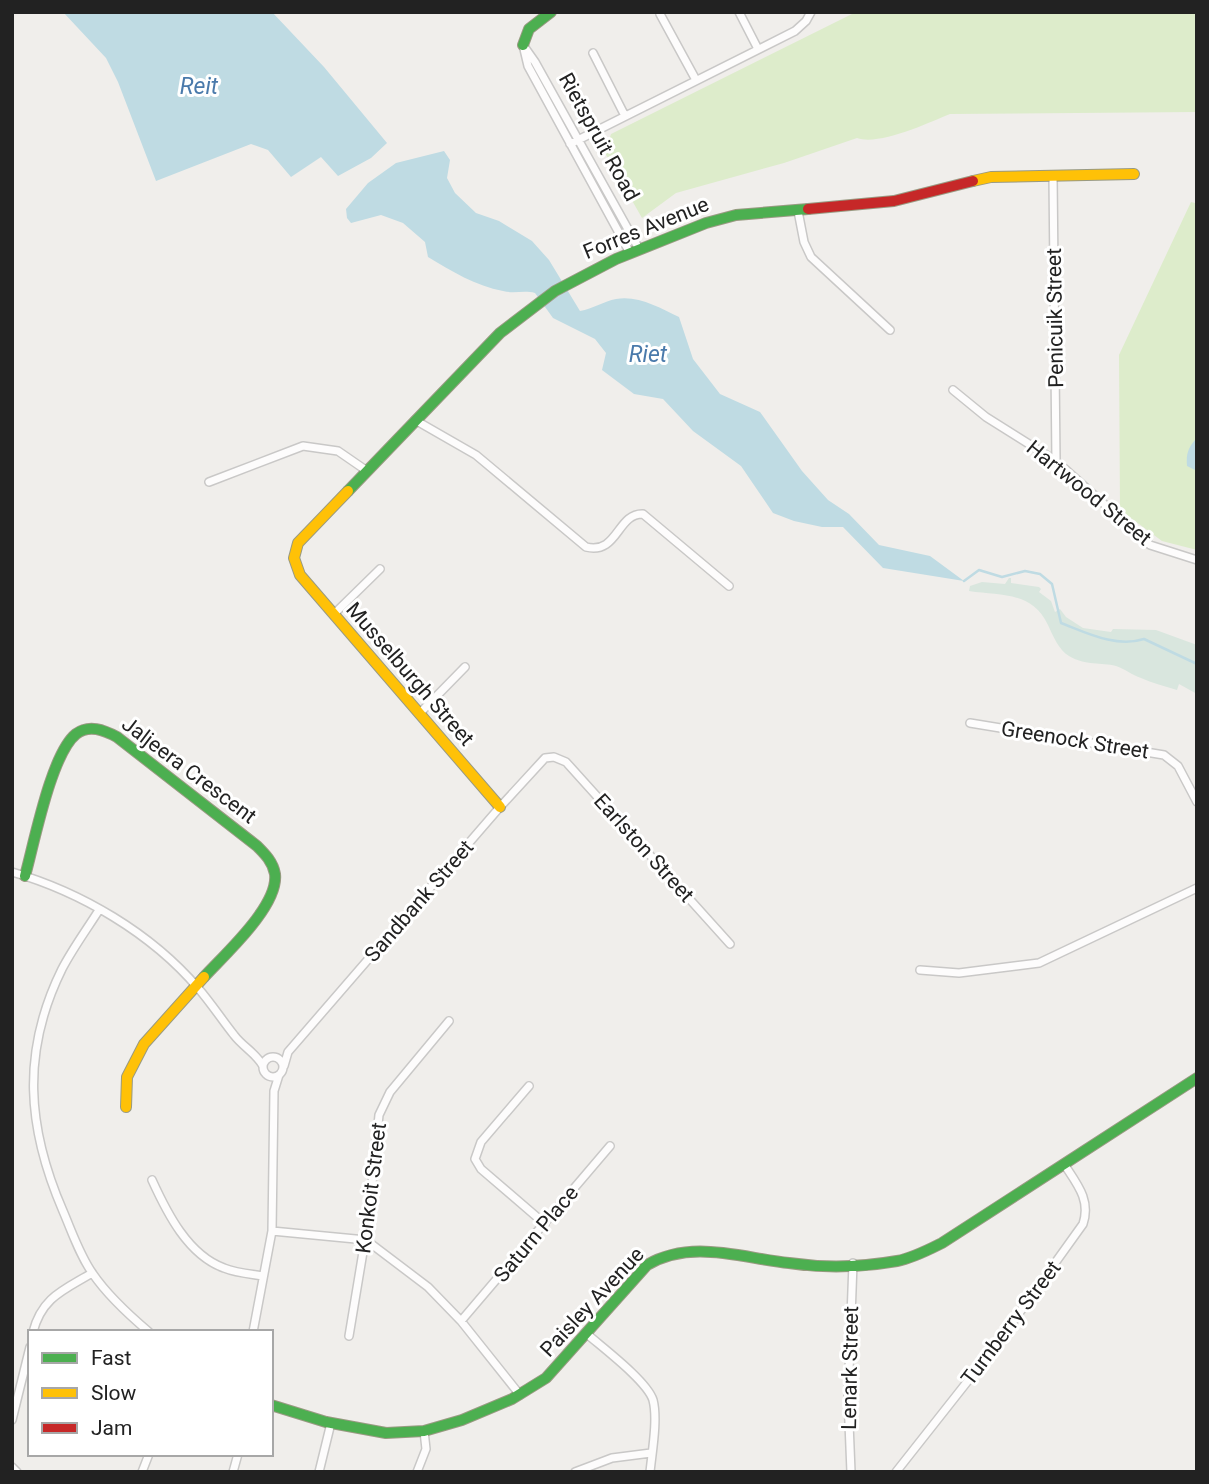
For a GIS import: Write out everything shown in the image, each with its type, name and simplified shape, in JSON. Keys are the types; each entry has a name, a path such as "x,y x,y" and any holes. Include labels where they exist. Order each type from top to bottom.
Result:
{"street":[{"path":"523,46 529,28 551,12"},
{"path":"739,12 758,49"},
{"path":"570,144 802,27 811,12"},
{"path":"660,14 696,80"},
{"name":"Rietspruit Road","path":"523,46 536,62 578,139 634,251"},
{"name":"Rietspruit Road","path":"523,46 528,66 570,144 634,251"},
{"path":"593,53 625,116"},
{"name":"Forres Avenue","path":"295,564 294,553 298,543 500,333 571,281 634,251 717,219 736,215 907,199 991,177 1134,174"},
{"name":"Penicuik Street","path":"1053,176 1056,461"},
{"path":"798,211 804,242 811,257 890,330"},
{"name":"Hartwood Street","path":"953,390 999,426 1056,461 1150,545 1197,560"},
{"path":"415,420 476,455 586,548 606,546 631,516 643,514 729,586"},
{"path":"209,482 303,446 338,451 367,471"},
{"name":"Musselburgh Street","path":"295,564 300,575 500,807"},
{"path":"334,614 380,569"},
{"path":"419,714 465,667"},
{"name":"Greenock Street","path":"970,723 1164,755 1178,766 1197,802"},
{"name":"Jaljeera Crescent","path":"25,876 52,782 66,745 75,734 85,729 108,731 257,846 272,862 276,877 269,901 197,987"},
{"name":"Sandbank Street","path":"284,1066 288,1052 500,807 540,762 554,757"},
{"name":"Earlston Street","path":"554,757 566,762 575,771 730,944"},
{"path":"12,872 67,892 142,937 197,987 234,1036 258,1057 274,1091"},
{"path":"920,970 958,973 1039,963 1197,888"},
{"path":"99,910 59,977 37,1040 33,1085 37,1134 45,1168 92,1273 107,1292 147,1330"},
{"path":"126,1107 127,1077 144,1044 197,987"},
{"name":"Konkoit Street","path":"349,1336 366,1240 376,1135 382,1107 390,1092 449,1021"},
{"name":"Sandbank Street","path":"271,1058 288,1052"},
{"path":"253,1330 272,1231 274,1091 284,1066 279,1059 258,1057"},
{"path":"263,1066 271,1058"},
{"path":"267,1075 279,1075"},
{"name":"Paisley Avenue","path":"273,1406 331,1423 380,1432 424,1431 455,1422 520,1395 544,1380 656,1258 670,1253 718,1252 800,1265 897,1261 930,1250 1197,1078"},
{"path":"529,1086 481,1142 475,1159 481,1169 544,1224"},
{"name":"Saturn Place","path":"461,1321 610,1146"},
{"name":"Turnberry Street","path":"896,1472 989,1354 1083,1224 1085,1199 1064,1164"},
{"path":"152,1180 171,1220 203,1255 223,1268 263,1276"},
{"path":"272,1231 366,1240 428,1287 461,1321 520,1395"},
{"name":"Lenark Street","path":"850,1472 848,1398 853,1264"},
{"path":"34,1330 38,1314 47,1302 92,1273"},
{"path":"587,1334 650,1392 654,1407 650,1472"},
{"path":"12,1420 28,1355"},
{"path":"319,1472 331,1423"},
{"path":"417,1472 426,1449 424,1431"},
{"path":"575,1472 612,1458 651,1454"},
{"path":"12,1468 17,1472"}],"green space":[{"path":"856,12 1197,12 1197,112 950,114 890,136 866,140 857,138 784,163 676,193 642,218 605,153 611,134"},
{"path":"1197,201 1197,550 1162,541 1120,510 1119,355 1191,202"}],"shaded area":[{"path":"1009,578 1011,583 1039,587 1039,592 1051,601 1055,612 1060,609 1066,617 1083,628 1111,632 1113,629 1156,630 1197,645 1197,694 1179,684 1177,690 1145,680 1116,666 1075,659 1062,650 1041,614 1033,606 1014,597 969,591 970,586 982,582 1005,584"}],"water":[{"name":"Reit","path":"63,12 272,12 324,67 387,143 371,158 338,176 321,157 291,177 268,150 251,144 156,181 106,58"},
{"name":"Riet","path":"444,151 450,160 447,178 455,193 476,213 499,221 532,241 549,260 580,311 624,298 649,303 679,317 693,359 720,394 760,412 802,471 828,500 849,514 879,545 930,556 964,581 883,568 843,527 822,527 773,513 741,466 693,431 663,399 634,394 602,370 606,353 595,339 553,318 535,293 493,289 455,273 428,257 425,242 403,223 381,215 351,223 347,218 346,209 368,183 396,163"},
{"path":"1197,438 1197,471 1187,466 1187,454"}],"waterway":[{"name":"Riet","path":"964,581 979,570 1002,577 1025,571 1040,574 1052,584 1061,623 1112,641 1144,639 1197,664"}],"traffic: fast":[{"path":"523,45 529,29 551,12"},
{"path":"348,491 500,333 555,291 616,259 706,223 736,215 808,209"},
{"path":"25,876 51,779 67,745 76,734 86,729 102,730 117,737 257,846 274,870 274,887 260,915 204,977"},
{"path":"273,1406 326,1422 386,1433 424,1431 462,1420 512,1399 546,1378 647,1265 664,1257 681,1253 717,1252 802,1265 829,1266 871,1265 909,1258 942,1243 1197,1078"}],"traffic: slow":[{"path":"973,181 991,177 1134,174"},
{"path":"348,491 298,543 294,558 300,575 500,807"},
{"path":"126,1107 127,1077 144,1044 204,977"}],"traffic: jam":[{"path":"808,209 894,201 973,181"}]}
